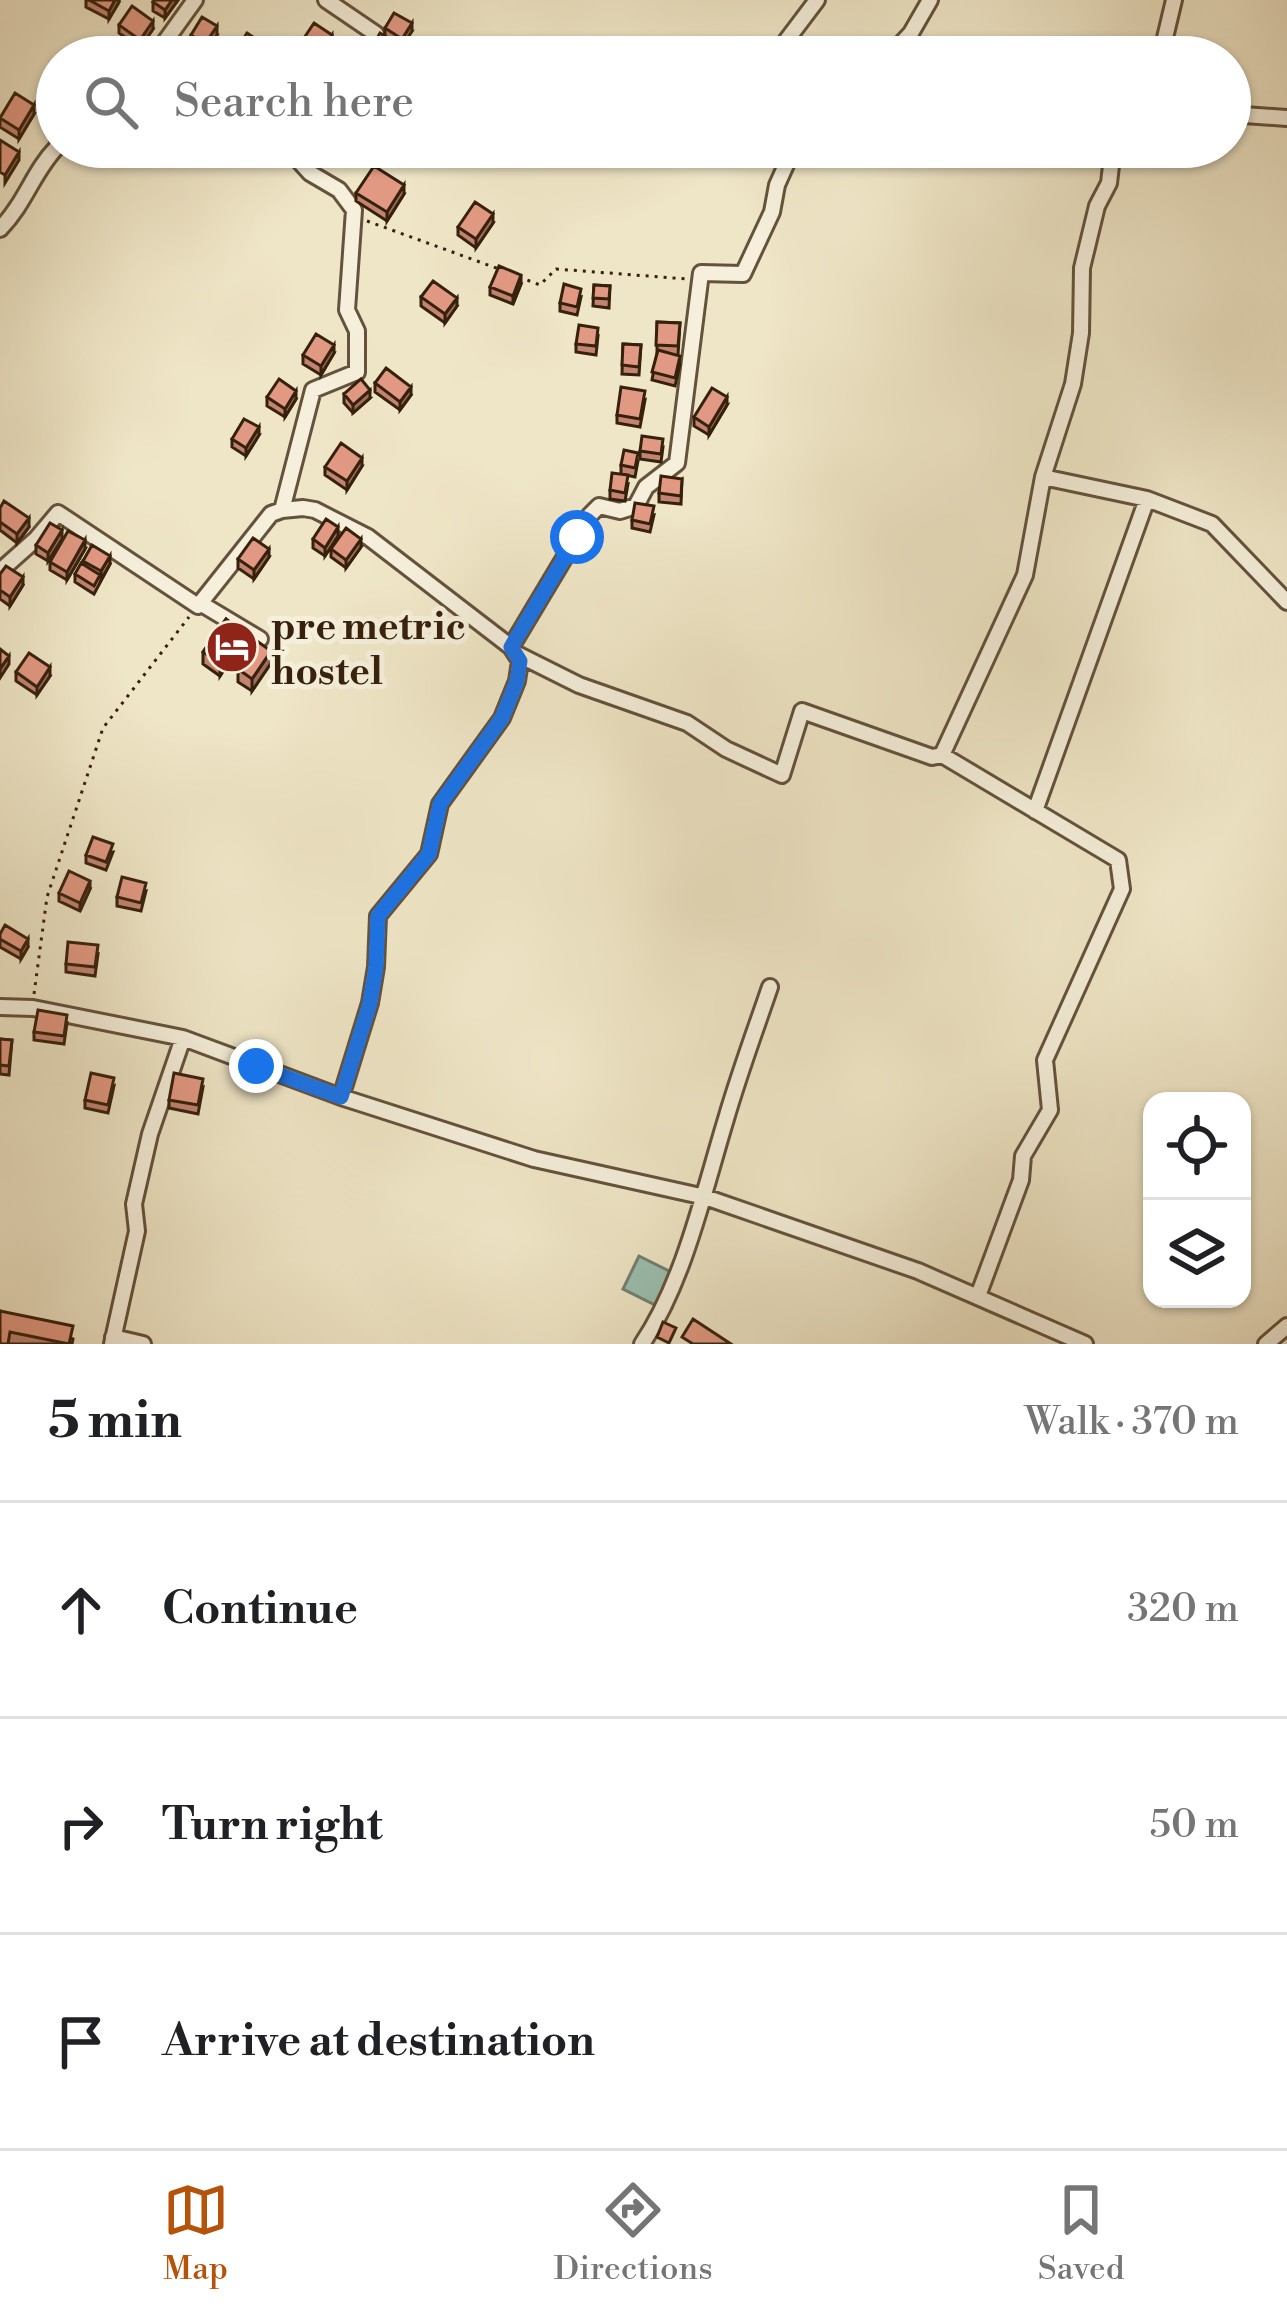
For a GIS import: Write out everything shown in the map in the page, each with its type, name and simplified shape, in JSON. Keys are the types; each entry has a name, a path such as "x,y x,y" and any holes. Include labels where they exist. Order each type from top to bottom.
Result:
{"street":[{"path":"169,36 195,0"},
{"path":"326,0 375,36"},
{"path":"790,36 817,0"},
{"path":"908,36 930,0"},
{"path":"1165,36 1174,0"},
{"path":"1251,115 1287,118"},
{"path":"0,229 18,210 41,168"},
{"path":"282,510 314,390 357,372 357,331 347,310 354,210 339,190 306,168"},
{"path":"513,650 590,515 599,506 620,511 636,506 646,487 677,463 701,273 742,274 772,212 785,168"},
{"path":"942,755 1025,575 1043,477 1073,384 1081,333 1082,268 1110,168"},
{"path":"1043,477 1148,499 1212,524 1287,602"},
{"path":"1035,811 1148,499"},
{"path":"199,604 271,514 315,510 368,537 513,650 579,685 687,723 726,749 782,775 802,711 932,757 942,755 1118,860 1121,889 1045,1060 1050,1110 1023,1156 1022,1180 978,1296"},
{"path":"0,571 58,513 260,639"},
{"path":"341,1097 370,1003 378,916 429,854 440,804 502,718 517,681 520,661 513,650"},
{"path":"642,1344 658,1321 705,1197 725,1120 770,987"},
{"path":"0,1007 32,1008 183,1038 341,1097 535,1160 705,1197 898,1263 1085,1344"},
{"path":"143,1344 112,1341 137,1231 134,1204 150,1134 183,1038"},
{"path":"1266,1344 1287,1326"}],"path":[{"path":"353,216 531,284 540,285 556,269 700,280"},
{"path":"32,1008 47,897 103,728 199,604"}],"shaded area":[{"path":"639,1256 671,1272 655,1305 623,1289"}],"building":[{"path":"89,0 115,0 109,11"},
{"path":"155,0 172,0 165,10"},
{"path":"132,6 153,21 143,36 119,25"},
{"path":"394,13 412,23 404,36 385,28"},
{"path":"202,17 217,26 210,36 191,35"},
{"path":"314,23 332,35 331,36 305,36"},
{"path":"15,93 34,105 19,130 0,118"},
{"path":"0,140 19,152 5,175 0,172"},
{"path":"373,168 404,185 387,212 356,193"},
{"path":"475,202 493,214 476,239 458,227"},
{"path":"499,266 521,275 513,296 490,287"},
{"path":"433,281 457,298 445,314 421,297"},
{"path":"564,284 581,289 577,307 560,303"},
{"path":"594,285 610,286 609,299 593,298"},
{"path":"657,322 680,323 678,346 656,345"},
{"path":"579,325 598,328 596,346 576,344"},
{"path":"316,334 334,345 321,366 303,355"},
{"path":"623,344 641,345 639,367 622,365"},
{"path":"658,350 680,356 675,378 652,372"},
{"path":"386,368 411,387 400,402 375,383"},
{"path":"279,379 296,391 285,409 267,397"},
{"path":"361,379 370,390 353,405 344,394"},
{"path":"621,387 645,391 640,419 617,415"},
{"path":"712,388 727,397 709,427 694,417"},
{"path":"244,419 259,427 246,448 232,439"},
{"path":"642,436 663,439 661,454 640,451"},
{"path":"341,443 362,458 347,481 325,467"},
{"path":"624,450 638,453 635,468 621,465"},
{"path":"612,473 628,475 625,493 610,490"},
{"path":"661,476 682,479 681,496 659,493"},
{"path":"4,501 29,518 17,534 0,522"},
{"path":"635,503 654,506 650,524 632,520"},
{"path":"326,519 338,527 325,548 313,539"},
{"path":"50,523 62,530 48,553 36,545"},
{"path":"346,528 361,539 346,560 331,549"},
{"path":"68,531 85,540 67,572 50,562"},
{"path":"253,538 269,549 254,570 238,559"},
{"path":"92,545 110,556 101,571 83,561"},
{"path":"81,563 100,575 94,586 75,574"},
{"path":"6,566 23,577 10,597 0,590 0,574"},
{"path":"226,619 271,651 252,679 227,652 220,663 203,652"},
{"path":"29,653 50,667 37,687 16,672"},
{"path":"93,837 113,844 106,862 86,855"},
{"path":"69,871 90,881 80,903 59,893"},
{"path":"122,877 146,883 141,903 117,897"},
{"path":"5,925 28,939 21,951 0,939"},
{"path":"68,942 98,945 95,967 66,964"},
{"path":"38,1010 67,1015 64,1036 34,1032"},
{"path":"0,1039 12,1040 9,1066 0,1065"},
{"path":"91,1073 114,1078 108,1105 85,1100"},
{"path":"174,1073 203,1079 198,1105 169,1100"},
{"path":"0,1311 73,1326 69,1344 10,1332 8,1344 0,1344"},
{"path":"693,1319 731,1344 693,1344 682,1337"},
{"path":"663,1322 676,1328 669,1343 657,1337"}],"place":[{"name":"pre metric hostel","path":"232,647"}],"route":[{"path":"256,1066 341,1097 370,1003 378,916 429,854 440,804 502,718 520,661 511,647 577,537"}]}
